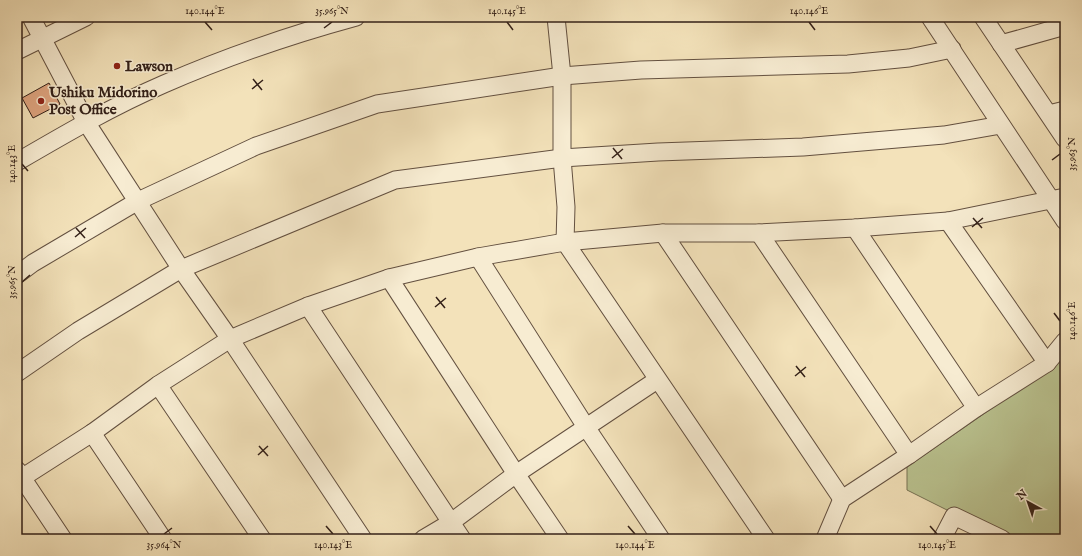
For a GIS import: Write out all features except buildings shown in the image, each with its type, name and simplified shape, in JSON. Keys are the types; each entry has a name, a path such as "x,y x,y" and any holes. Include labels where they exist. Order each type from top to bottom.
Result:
{"street":[{"path":"31,17 86,122 181,269 230,339 363,539"},
{"path":"17,51 86,17"},
{"path":"17,162 86,122 163,84 263,45 356,17"},
{"path":"556,17 562,76 562,158 566,207 565,242 766,539"},
{"path":"930,17 1001,125 1058,198 1065,221"},
{"path":"983,17 1065,139"},
{"path":"1001,44 1065,26"},
{"path":"17,274 33,263 138,202 256,146 377,104 562,76 642,70 848,64 908,58 952,49"},
{"path":"1048,114 1065,110"},
{"path":"17,373 78,331 181,269 395,180 562,158 658,152 803,147 944,135 1001,125"},
{"path":"63,539 19,476 92,433 158,384 230,339 308,306 389,278 478,257 565,242 663,234 759,233 948,221 1058,198"},
{"path":"948,221 1047,363"},
{"path":"855,228 976,408"},
{"path":"759,233 909,455"},
{"path":"663,234 842,499"},
{"path":"478,257 586,427 661,539"},
{"path":"389,278 560,539"},
{"path":"308,306 462,539"},
{"path":"825,539 842,499 909,455 976,408 1047,363 1065,341"},
{"path":"423,539 450,523 516,474 657,380"},
{"path":"158,384 262,539"},
{"path":"92,433 163,539"},
{"path":"942,539 954,516 1002,539"}],"green space":[{"path":"1065,353 1065,539 1005,539 907,490 907,467 1017,391"}],"place":[{"name":"Lawson","path":"117,66"},
{"name":"Ushiku Midorino Post Office","path":"41,101"}]}
